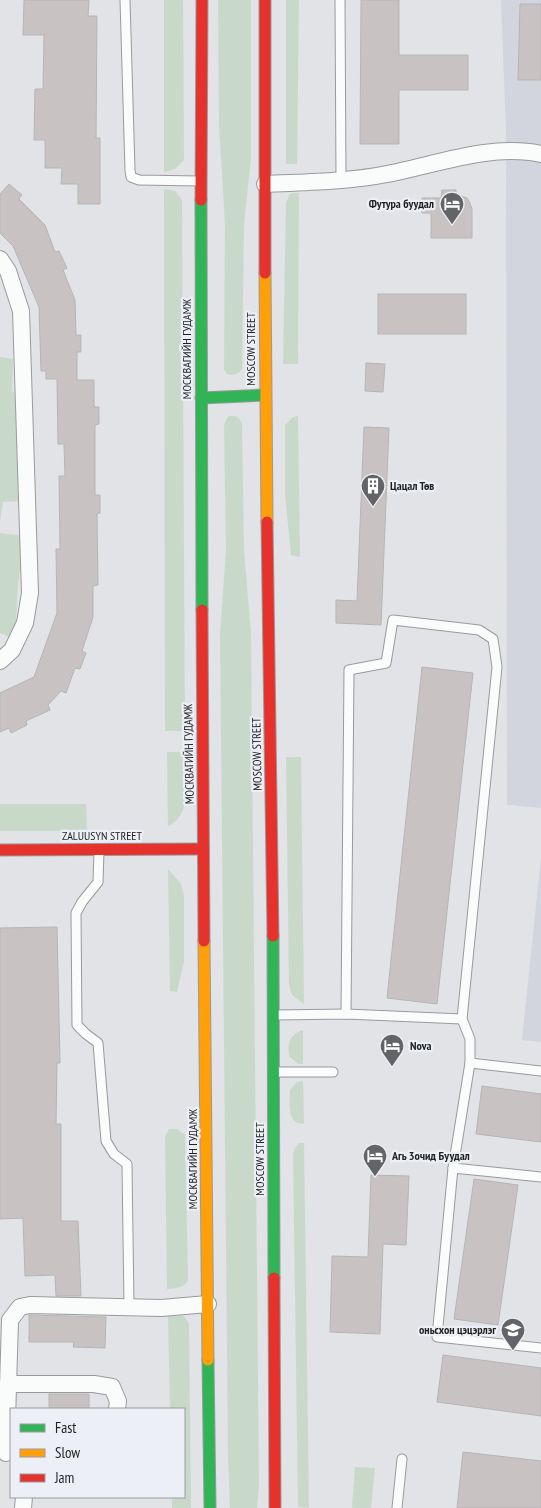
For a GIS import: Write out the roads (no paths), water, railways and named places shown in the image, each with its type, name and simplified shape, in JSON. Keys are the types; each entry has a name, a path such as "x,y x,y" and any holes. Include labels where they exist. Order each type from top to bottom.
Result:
{"main road":[{"name":"МОСКВАГИЙН ГУДАМЖ","path":"202,0 201,398 210,1508"},
{"name":"MOSCOW STREET","path":"265,0 265,395 273,1016 275,1508"},
{"path":"201,398 265,395"},
{"name":"ZALUUSYN STREET","path":"0,850 204,849"}],"street":[{"path":"265,184 341,180 387,174 463,157 497,152 528,151 541,154"},
{"path":"0,259 8,271 21,311 30,593 25,623 12,650 0,661"},
{"path":"6,1456 8,1384 4,1357 10,1320 20,1307 30,1305 161,1308 208,1304"},
{"path":"8,1384 94,1384 112,1387 118,1401 117,1408"}],"lane":[{"path":"125,0 131,177 139,180 201,181"},
{"path":"340,0 341,180"},
{"path":"346,1014 348,670 386,663 393,620 479,630 493,639 497,667 462,1019 470,1039 470,1063 453,1168 437,1337 541,1348"},
{"path":"100,850 98,882 76,913 77,1025 98,1043 106,1141 114,1154 127,1164 129,1307"},
{"path":"273,1016 346,1014 462,1019"},
{"path":"470,1063 541,1071"},
{"path":"273,1072 333,1072"},
{"path":"453,1168 541,1177"},
{"path":"398,1508 402,1459"}],"place":[{"name":"Футура буудал","path":"452,225"},
{"name":"Цацал Төв","path":"373,507"},
{"name":"Nova","path":"392,1067"},
{"name":"Агь 3очид Буудал","path":"375,1177"},
{"name":"оньсхон цэцэрлэг","path":"513,1351"}]}
